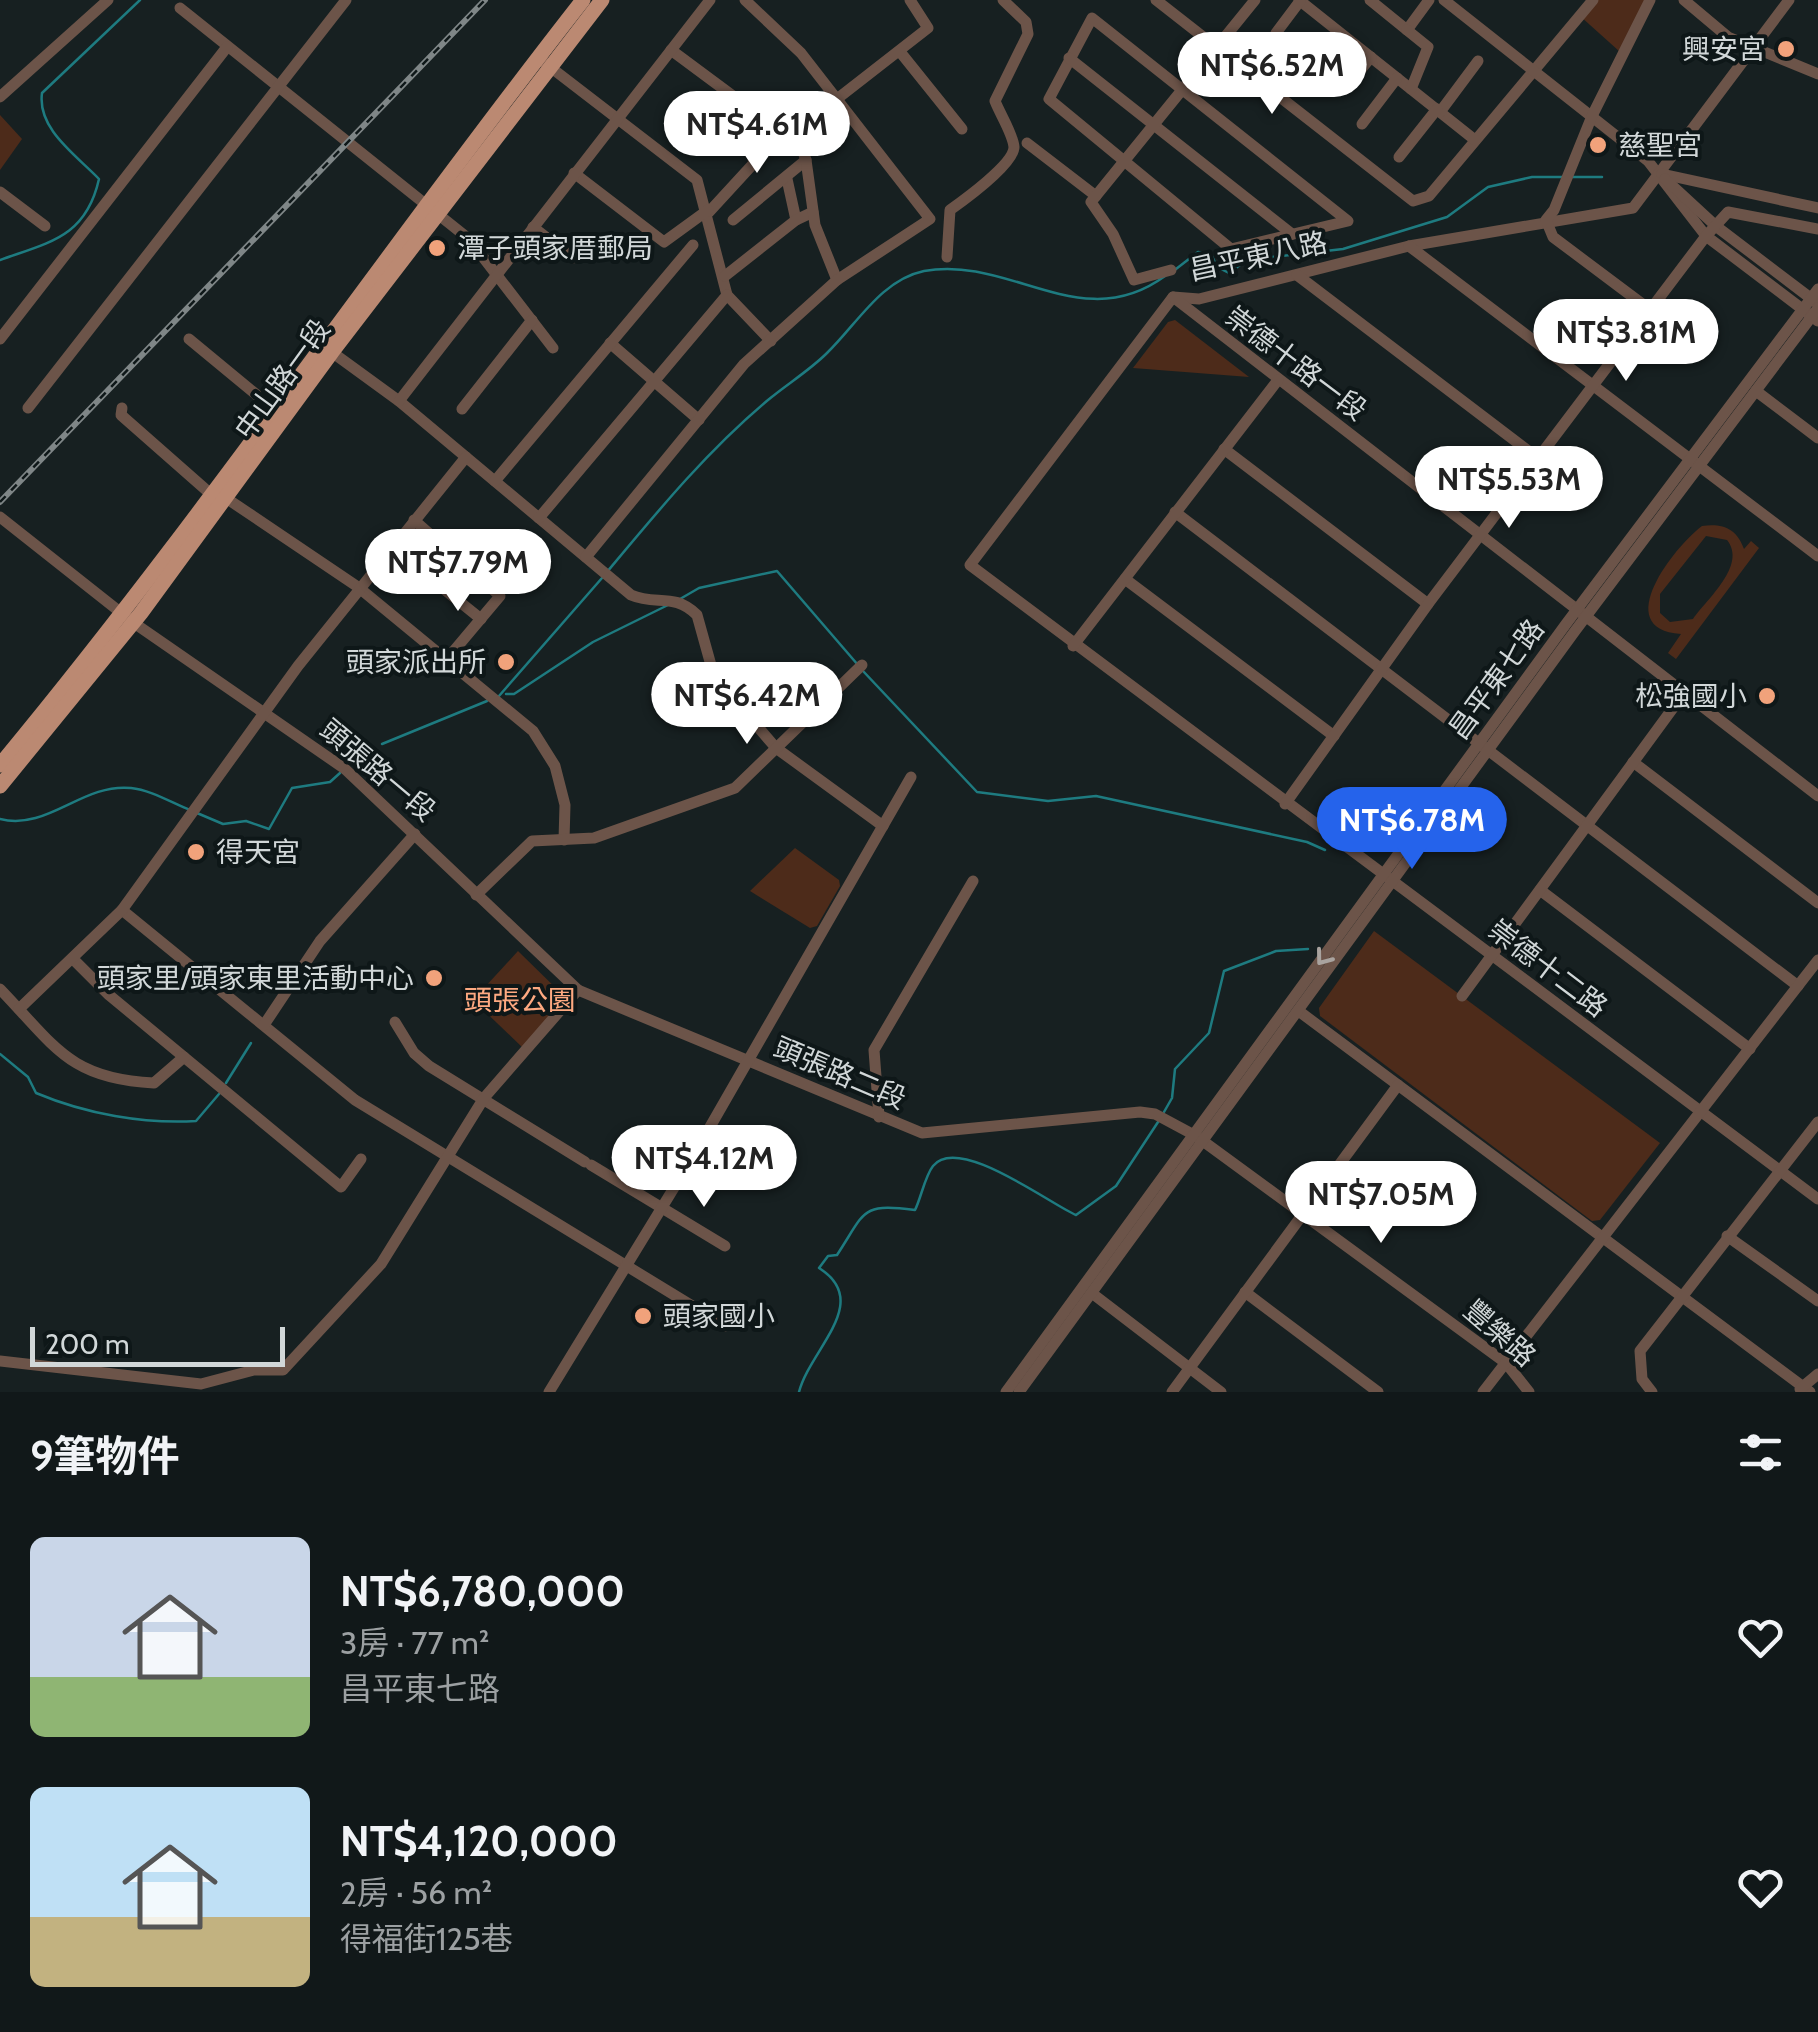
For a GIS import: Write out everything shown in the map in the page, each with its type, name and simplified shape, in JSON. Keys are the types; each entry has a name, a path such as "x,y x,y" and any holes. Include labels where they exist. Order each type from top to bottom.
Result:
{"main road":[{"name":"中山路一段","path":"0,786 544,62 583,0"},
{"name":"中山路一段","path":"544,62 602,0"},
{"name":"中山路一段","path":"219,497 275,410 327,348"},
{"name":"中山路一段","path":"0,765 129,619"}],"street":[{"path":"0,96 108,0"},
{"path":"28,408 346,0"},
{"path":"399,401 710,0"},
{"path":"586,557 744,364 837,280 930,219 801,53 745,0"},
{"path":"837,280 813,212 806,160 798,138 810,120 839,102 928,28 910,0"},
{"path":"947,258 950,210 1012,156 1014,145 994,101 1028,34 1026,22 1003,0"},
{"path":"1156,0 1414,201 1429,196 1593,0"},
{"path":"1171,270 1134,280 1113,234 1091,202 1255,0"},
{"path":"1371,57 1345,89 1276,33 1300,0 1476,140"},
{"path":"1370,0 1407,30 1431,41 1411,89"},
{"path":"1407,30 1429,0"},
{"path":"1444,0 1592,116 1814,307"},
{"path":"1650,0 1546,220 1553,237 1650,308"},
{"path":"1684,0 1728,37 1818,74"},
{"name":"昌平東八路","path":"974,556 1173,296 1199,299 1409,246 1634,208 1789,0"},
{"path":"180,8 432,209 498,273 553,348"},
{"path":"1092,18 1348,221 1232,249 1048,99 1069,58 1092,18"},
{"path":"0,339 227,47"},
{"path":"574,174 664,242 708,211 754,163 741,102 670,50"},
{"path":"901,53 962,129"},
{"path":"1069,58 1292,234"},
{"path":"1399,158 1478,61"},
{"path":"544,62 698,180 726,276 727,295 771,341"},
{"path":"1362,124 1397,78"},
{"path":"1027,143 1096,196"},
{"path":"733,220 806,160"},
{"path":"1658,174 1818,208"},
{"path":"1658,174 1706,236 1814,307"},
{"path":"788,178 796,220"},
{"path":"0,192 45,226"},
{"path":"726,276 796,220 813,212"},
{"path":"1285,804 1428,604 1650,308 1728,212 1818,229"},
{"path":"533,227 572,258"},
{"path":"495,480 694,245"},
{"path":"1409,246 1818,556"},
{"path":"1297,275 1539,459"},
{"path":"539,518 727,295"},
{"name":"崇德十路一段","path":"1173,296 1818,796"},
{"name":"昌平東七路","path":"1697,464 1756,391 1814,307"},
{"name":"昌平東七路","path":"1019,1392 1485,747 1814,307"},
{"path":"462,408 532,320"},
{"path":"189,339 275,410"},
{"path":"610,343 699,420"},
{"path":"327,348 399,401 631,596 675,599 696,615 714,676 776,748 883,826"},
{"path":"1073,646 1278,380"},
{"path":"1756,391 1818,438"},
{"path":"122,408 121,415 219,497 292,539 358,588 534,731 555,766 564,805 564,840"},
{"path":"1224,448 1428,604"},
{"path":"20,1009 122,910 264,710 466,457"},
{"path":"1175,512 1798,986"},
{"name":"頭張路一段","path":"0,518 129,619 345,769 578,990"},
{"path":"414,520 500,596 446,659"},
{"name":"崇德十二路","path":"974,556 971,569 1818,1199"},
{"path":"419,569 481,619"},
{"path":"1125,579 1334,736"},
{"path":"476,895 532,841 594,838 736,788 862,665"},
{"path":"1462,996 1684,693"},
{"path":"1633,762 1818,903"},
{"path":"550,1392 662,1208 911,777"},
{"path":"264,1025 338,918 415,834"},
{"path":"879,1117 874,1050 974,880"},
{"name":"昌平東七路","path":"1006,1392 1300,1012 1389,880"},
{"path":"1540,890 1750,1048"},
{"path":"122,910 355,1100 725,1326"},
{"path":"74,960 341,1187 361,1159"},
{"path":"1483,1392 1818,960"},
{"path":"0,989 64,1055 95,1076 154,1083 184,1057"},
{"path":"0,1360 202,1384 254,1370 283,1370 380,1264 484,1098 578,990"},
{"name":"頭張路二段","path":"578,990 922,1133 1155,1114 1200,1139"},
{"path":"1300,1012 1803,1390 1818,1374"},
{"path":"396,1022 414,1052 428,1066 725,1246"},
{"path":"1172,1392 1398,1086"},
{"path":"1652,1392 1638,1365 1640,1351 1818,1122"},
{"name":"豐樂路","path":"1200,1139 1506,1363 1529,1392"},
{"path":"1728,1236 1818,1301"},
{"path":"1245,1292 1378,1392"},
{"path":"1093,1294 1221,1392"}],"green space":[{"path":"1594,0 1645,0 1619,51 1580,16"},
{"path":"0,115 22,139 0,170"},
{"path":"1175,320 1249,377 1133,368 1168,322"},
{"path":"1702,526 1716,526 1733,532 1744,549 1751,541 1759,548 1676,659 1668,653 1681,634 1660,629 1650,618 1649,603 1665,568","holes":["1706,536 1727,540 1732,560 1723,581 1693,619 1670,622 1660,613 1660,594"]},
{"path":"795,848 839,880 840,886 817,926 810,928 750,891"},
{"path":"1374,931 1660,1143 1600,1220 1592,1221 1320,1016 1319,1008"},
{"name":"頭張公園","path":"518,951 567,999 523,1048 473,1000"}],"waterway":[{"path":"0,260 50,242 85,214 99,179 52,130 42,106 42,93 140,0"},
{"path":"1176,269 1198,252 1211,254 1217,267 1229,273 1247,260 1343,249 1447,217 1488,187 1532,177 1562,177"},
{"path":"1570,177 1602,177"},
{"path":"607,572 725,440 820,360 882,293 909,276 956,269 1075,297 1104,299 1134,293 1165,276"},
{"path":"680,599 699,588 777,571 858,665"},
{"path":"499,696 602,578"},
{"path":"506,694 514,694 593,642 668,605"},
{"path":"863,671 977,792 1048,801 1096,796 1307,842 1325,850"},
{"path":"382,744 487,701"},
{"path":"197,813 223,824 246,821 269,829 292,788 330,782 340,773"},
{"path":"0,819 34,819 113,788 146,791 190,810"},
{"path":"1164,1112 1172,1098 1175,1069 1209,1033 1224,971 1276,951 1308,949"},
{"path":"226,1083 251,1043"},
{"path":"0,1054 28,1077 36,1093 115,1116 196,1121 219,1094"},
{"path":"799,1392 839,1311 840,1296 834,1281 819,1268 828,1256 837,1255 866,1213 884,1208 915,1210 930,1170 945,1158 962,1159 1004,1174 1076,1215 1116,1186 1160,1119"}],"railway":[{"path":"0,502 485,0"}],"place":[{"name":"興安宮","path":"1786,49"},
{"name":"慈聖宮","path":"1598,145"},
{"name":"潭子頭家厝郵局","path":"437,248"},
{"name":"頭家派出所","path":"506,662"},
{"name":"松強國小","path":"1767,696"},
{"name":"得天宮","path":"196,852"},
{"name":"頭家里/頭家東里活動中心","path":"434,978"},
{"name":"頭家國小","path":"643,1316"}]}
